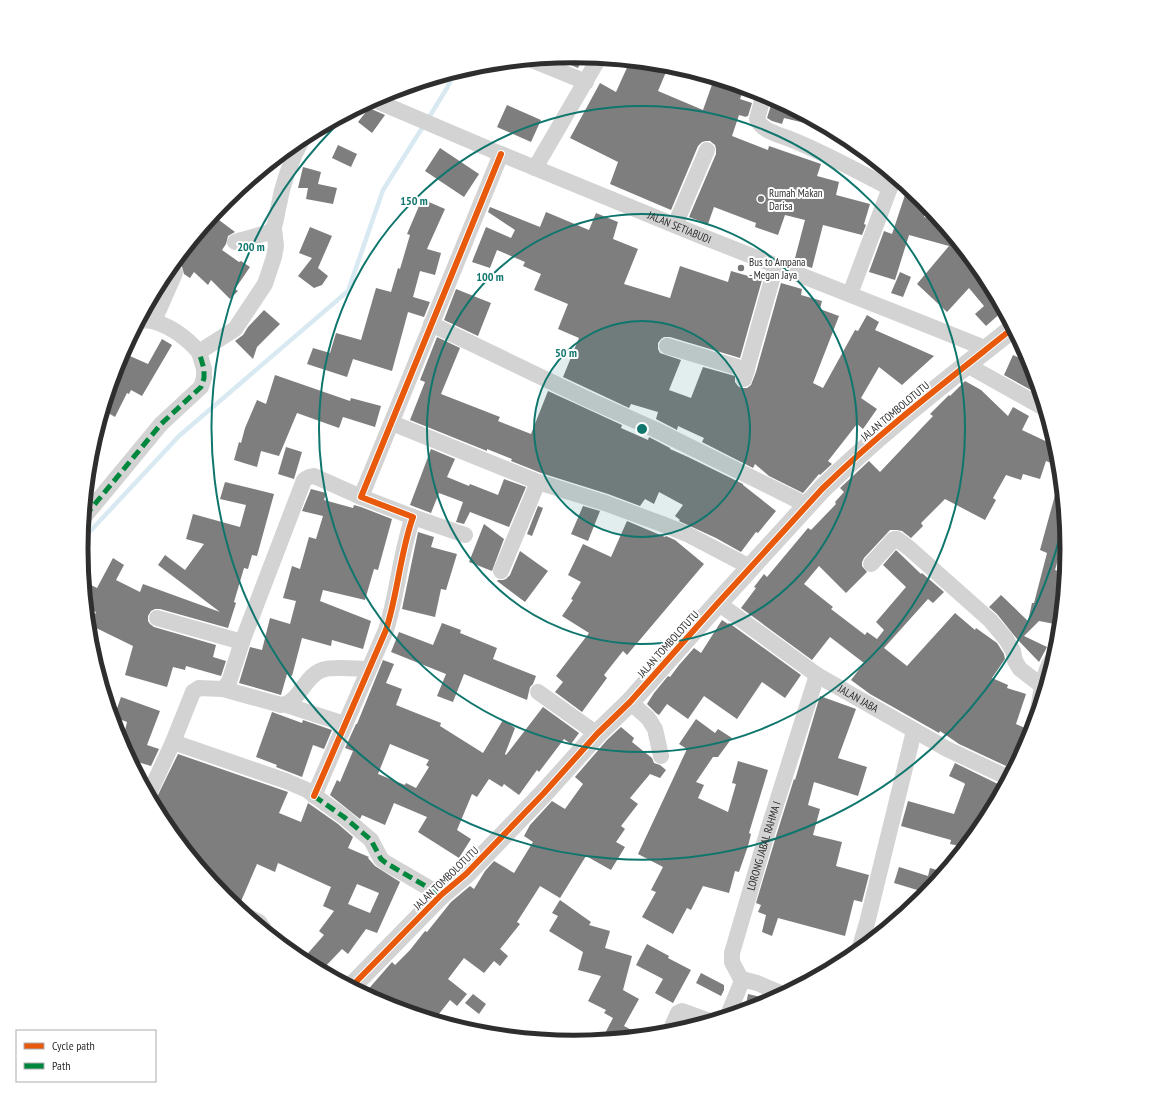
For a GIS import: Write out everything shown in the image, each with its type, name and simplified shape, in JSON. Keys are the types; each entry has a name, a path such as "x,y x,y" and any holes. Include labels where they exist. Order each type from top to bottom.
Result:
{"street":[{"path":"542,64 586,82"},
{"path":"535,168 596,64"},
{"path":"762,101 757,116 758,121 762,126 771,132 892,182 850,294"},
{"name":"JALAN SETIABUDI","path":"382,103 501,154 675,225 987,349"},
{"path":"199,352 235,330 265,284 276,246 274,229 279,204 290,165 297,150"},
{"path":"675,225 707,150"},
{"path":"361,497 501,154"},
{"path":"241,240 270,232 274,229"},
{"path":"667,346 746,375 776,265"},
{"path":"147,320 157,314 175,273"},
{"path":"91,509 161,424 201,387 204,378 204,369 199,352 191,343 158,322 146,321"},
{"path":"431,324 589,400 661,432 807,505"},
{"name":"JALAN TOMBOLOTUTU","path":"355,983 441,895 466,874 544,793 597,734 630,702 807,505 839,473 867,448 1009,332"},
{"path":"967,366 1039,405"},
{"path":"392,423 538,482 605,503 687,534 750,567"},
{"path":"223,689 229,682 242,642 304,480 314,476 361,497 466,535"},
{"path":"501,571 538,482"},
{"path":"314,796 386,630 393,608 408,532 413,517"},
{"path":"871,564 894,540 898,539 990,620 1006,639 1013,651 1015,661 1020,669 1041,685"},
{"name":"JALAN JABA","path":"718,603 817,674 947,749 1004,776"},
{"path":"157,618 242,642"},
{"path":"286,705 293,700 307,680 321,670 328,668 368,669"},
{"name":"LORONG JABAL RAHMA I","path":"742,979 732,962 732,953 768,830 817,674"},
{"path":"152,788 173,742 193,692 199,688 223,689 281,705 286,705 345,724"},
{"path":"538,692 597,734"},
{"path":"630,702 648,718 655,729 661,756"},
{"path":"862,941 914,731"},
{"path":"173,742 293,784 314,796 344,817 371,840 381,859 386,863 441,895"},
{"path":"731,1009 742,983 742,979 757,983 776,991"},
{"path":"673,1025 678,1013 682,1010 701,1018"}],"building":[{"path":"566,63 580,63 578,68"},
{"path":"628,66 666,72 658,91 703,110 712,84 742,93 740,99 752,103 748,116 746,117 739,115 732,136 768,150 769,146 821,164 817,176 839,182 836,195 870,204 864,224 866,225 862,235 823,225 812,268 794,262 805,220 785,215 778,235 755,227 756,223 714,207 708,224 689,217 716,154 715,145 710,141 702,142 698,146 671,210 610,184 618,162 570,138 600,83 616,92"},
{"path":"507,105 541,120 531,142 497,127"},
{"path":"771,105 812,125 784,118 782,124 767,118"},
{"path":"370,108 385,115 372,133 358,122"},
{"path":"338,145 357,154 351,167 332,158"},
{"path":"440,148 479,174 464,197 425,171"},
{"path":"303,167 321,172 318,184 337,188 333,204 306,199 308,188 298,188"},
{"path":"905,195 908,196 925,213 924,217 931,219 960,253 979,279 999,314 986,326 975,314 984,306 969,288 947,312 917,284 949,246 909,235 895,280 869,272 884,231 892,234"},
{"path":"422,199 445,209 427,249 441,253 435,275 420,271 413,297 430,302 424,317 408,312 392,371 353,359 347,377 307,364 313,348 330,353 336,333 361,340 376,288 391,292 398,268 400,269 410,235 407,234"},
{"path":"490,207 540,227 546,212 589,230 596,213 618,222 613,239 638,249 624,284 670,298 680,266 728,282 731,271 762,280 740,358 670,337 664,337 658,343 660,353 681,360 669,390 691,398 703,367 735,376 735,382 741,388 747,388 751,385 781,283 802,289 801,295 822,301 820,309 839,316 813,383 823,388 855,330 858,331 867,315 879,322 875,330 934,356 902,385 879,367 861,398 877,409 863,429 857,424 828,461 832,464 820,475 819,474 803,493 769,476 755,464 753,468 702,442 704,438 678,426 677,430 656,419 658,412 631,404 629,408 563,377 579,338 558,329 568,304 534,290 541,274 523,266 525,262 497,250 490,268 472,262 486,227 511,238 515,230 488,212"},
{"path":"218,219 235,232 228,236 226,244 222,250 239,262 241,261 250,267 235,289 238,291 230,299 211,280 208,285 194,272 190,278 184,274 182,267 180,265 189,253"},
{"path":"310,227 332,236 318,268 328,276 322,285 314,288 298,276 312,258 299,253"},
{"path":"900,272 911,277 903,297 891,293"},
{"path":"456,289 491,303 478,336 444,320"},
{"path":"264,310 280,324 257,347 253,359 235,341 243,335 248,327"},
{"path":"437,337 460,348 441,394 500,417 498,421 531,434 548,391 622,425 621,428 648,440 649,437 670,449 743,484 776,511 758,533 756,532 741,552 716,538 679,521 680,520 675,516 683,505 659,492 654,504 645,499 640,506 608,494 541,473 511,461 512,459 487,449 487,451 410,420 425,382 420,380"},
{"path":"162,339 172,345 142,396 131,390 129,394 127,393 115,417 108,413 129,355 148,364"},
{"path":"1013,355 1022,359 1035,392 1004,375"},
{"path":"275,375 350,401 351,398 381,406 375,427 343,417 339,428 297,413 279,456 261,451 257,467 234,460 239,442 241,443 245,428 257,400 266,404"},
{"path":"965,381 981,390 1008,416 1013,407 1029,416 1022,430 1048,442 1052,463 1046,461 1040,479 1023,474 1021,480 1006,475 993,498 996,500 985,520 945,499 921,523 923,526 911,538 902,531 890,530 864,558 862,566 867,572 846,593 819,566 804,584 833,607 831,609 865,635 867,632 877,639 884,630 876,622 906,587 883,565 896,550 921,574 922,573 944,592 933,603 928,599 884,648 907,666 955,613 975,630 976,628 997,643 1004,654 1005,659 992,678 1008,685 1007,688 1026,694 1016,724 1025,728 1006,766 959,744 940,731 939,733 870,694 851,680 864,663 830,637 812,660 741,608 756,588 754,587 764,574 767,577 808,528 811,530 836,504 835,502 844,492 840,488 869,461 880,472 933,416 930,414 949,395 950,396"},
{"path":"286,447 302,452 294,479 278,474"},
{"path":"431,449 455,459 447,477 469,486 470,484 498,495 504,479 526,487 509,527 470,512 464,524 456,522 463,502 439,493 431,513 410,505"},
{"path":"225,482 274,494 257,556 252,555 248,569 244,568 234,602 236,603 228,628 160,609 151,611 148,616 148,621 154,627 216,645 213,657 226,661 221,676 186,666 185,670 173,667 167,687 125,675 133,646 95,628 94,617 96,612 93,610 90,586 97,588 113,558 124,565 116,580 140,592 143,584 220,612 158,565 165,555 185,570 204,544 186,539 193,514 240,527 246,505 220,499"},
{"path":"311,489 326,493 324,500 353,508 354,505 392,519 378,570 374,569 365,600 323,590 320,601 371,621 363,649 332,640 331,646 302,638 292,676 287,674 281,695 239,683 250,647 262,650 270,618 290,624 296,601 283,598 292,566 300,569 309,537 316,539 323,516 302,511"},
{"path":"1056,490 1060,549 1055,570 1059,571 1054,624 1039,621 1024,636 1047,647 1039,662 1017,639 997,614 989,607 1001,595 1028,621 1047,553 1040,550"},
{"path":"538,506 543,508 532,536 527,534"},
{"path":"583,506 600,511 588,541 571,534"},
{"path":"627,521 675,540 704,564 627,655 623,651 604,675 607,678 582,712 555,692 563,682 556,676 589,633 562,616 573,600 571,599 581,582 568,575 583,544 611,557"},
{"path":"484,524 504,539 492,571 469,562"},
{"path":"418,532 434,537 431,547 457,554 446,590 441,589 435,617 402,609"},
{"path":"520,551 548,571 525,602 497,581 506,579 510,575"},
{"path":"722,620 728,624 729,623 801,675 785,698 762,682 737,719 704,696 688,719 667,704 659,715 656,713 647,704 654,693 668,676 670,677 694,648 701,653"},
{"path":"442,623 461,630 460,633 497,648 493,659 536,676 530,687 527,700 464,674 453,702 437,696 446,674 391,652 399,632 433,645"},
{"path":"383,660 394,664 386,683 402,689 396,705 441,723 440,726 483,753 503,720 515,728 505,754 506,755 543,707 579,733 571,744 564,739 539,772 537,770 519,795 504,784 502,787 489,779 477,797 472,794 457,830 471,839 459,858 418,832 427,817 394,803 385,825 362,815 360,819 330,795 337,780 340,782 353,751 345,748 357,724","holes":["390,744 429,760 426,765 429,767 416,788 406,783 405,785 378,774"]},
{"path":"820,696 856,709 838,758 867,767 858,796 814,782 808,805 820,809 813,835 842,842 836,866 869,875 862,902 854,900 845,936 778,918 772,936 762,932 766,915 758,912 761,905 756,903"},
{"path":"121,697 160,711 147,745 159,749 151,766 138,762 124,733 127,722 119,719 116,711"},
{"path":"272,712 302,723 303,720 332,730 324,749 313,745 302,777 256,757"},
{"path":"696,719 715,733 718,729 732,738 718,757 713,757 696,782 704,785 698,798 728,812 736,784 732,783 738,761 768,770 749,833 751,834 748,846 739,872 735,871 729,893 703,886 691,910 687,908 673,934 642,917 656,892 651,890 663,867 638,854 687,749 679,744"},
{"path":"621,727 634,738 632,742 652,758 654,763 660,765 666,770 660,778 650,774 630,798 638,804 621,826 625,829 616,842 625,847 611,870 586,856 560,898 540,886 517,922 520,924 500,949 508,956 500,966 494,961 484,973 464,958 448,979 467,994 457,1006 450,1000 438,1015 418,1009 369,989 392,962 395,965 410,950 425,931 427,932 451,902 470,886 474,889 485,871 494,861 514,873 533,842 524,836 530,825 552,801 565,809 583,784 575,777 607,740"},
{"path":"178,754 288,792 279,813 301,822 308,803 338,824 353,837 348,848 369,857 368,858 375,866 400,882 377,933 366,929 348,954 342,949 325,966 307,955 324,935 319,931 334,911 323,906 331,887 278,863 275,872 257,864 241,902 209,869 170,819 157,797","holes":["357,884 379,893 370,913 348,904"]},
{"path":"955,763 999,785 979,819 959,846 950,844 951,840 901,826 908,801 954,814 965,784 949,776"},
{"path":"899,867 928,876 930,868 939,870 920,891 894,883"},
{"path":"560,900 591,922 589,925 610,931 605,948 632,956 623,990 639,999 624,1026 634,1031 605,1034 613,1018 604,1013 606,1010 588,1001 601,976 578,970 583,952 549,931 558,916 552,913"},
{"path":"647,944 669,956 668,958 691,970 673,1003 655,993 663,979 636,965"},
{"path":"701,973 724,985 724,990 721,996 696,983"},
{"path":"473,994 486,1004 479,1014 465,1003"},
{"path":"748,994 762,997 760,998 746,1003"}],"waterway":[{"path":"428,119 451,79"},
{"path":"89,532 179,436 348,291 383,190 424,125"}],"marked path":[{"path":"91,509 161,424 201,387 204,378 204,369 199,352"},
{"path":"314,796 344,817 371,840 381,859 386,863 441,895"}],"cycle path":[{"path":"314,796 386,630 405,545 413,517 361,497 501,154"},
{"path":"355,983 441,895 466,874 544,793 597,734 630,702 822,489 891,426 1009,331"}],"place":[{"name":"Rumah Makan Darisa","path":"761,199"},
{"name":"Bus to Ampana - Megan Jaya","path":"741,268"}]}
